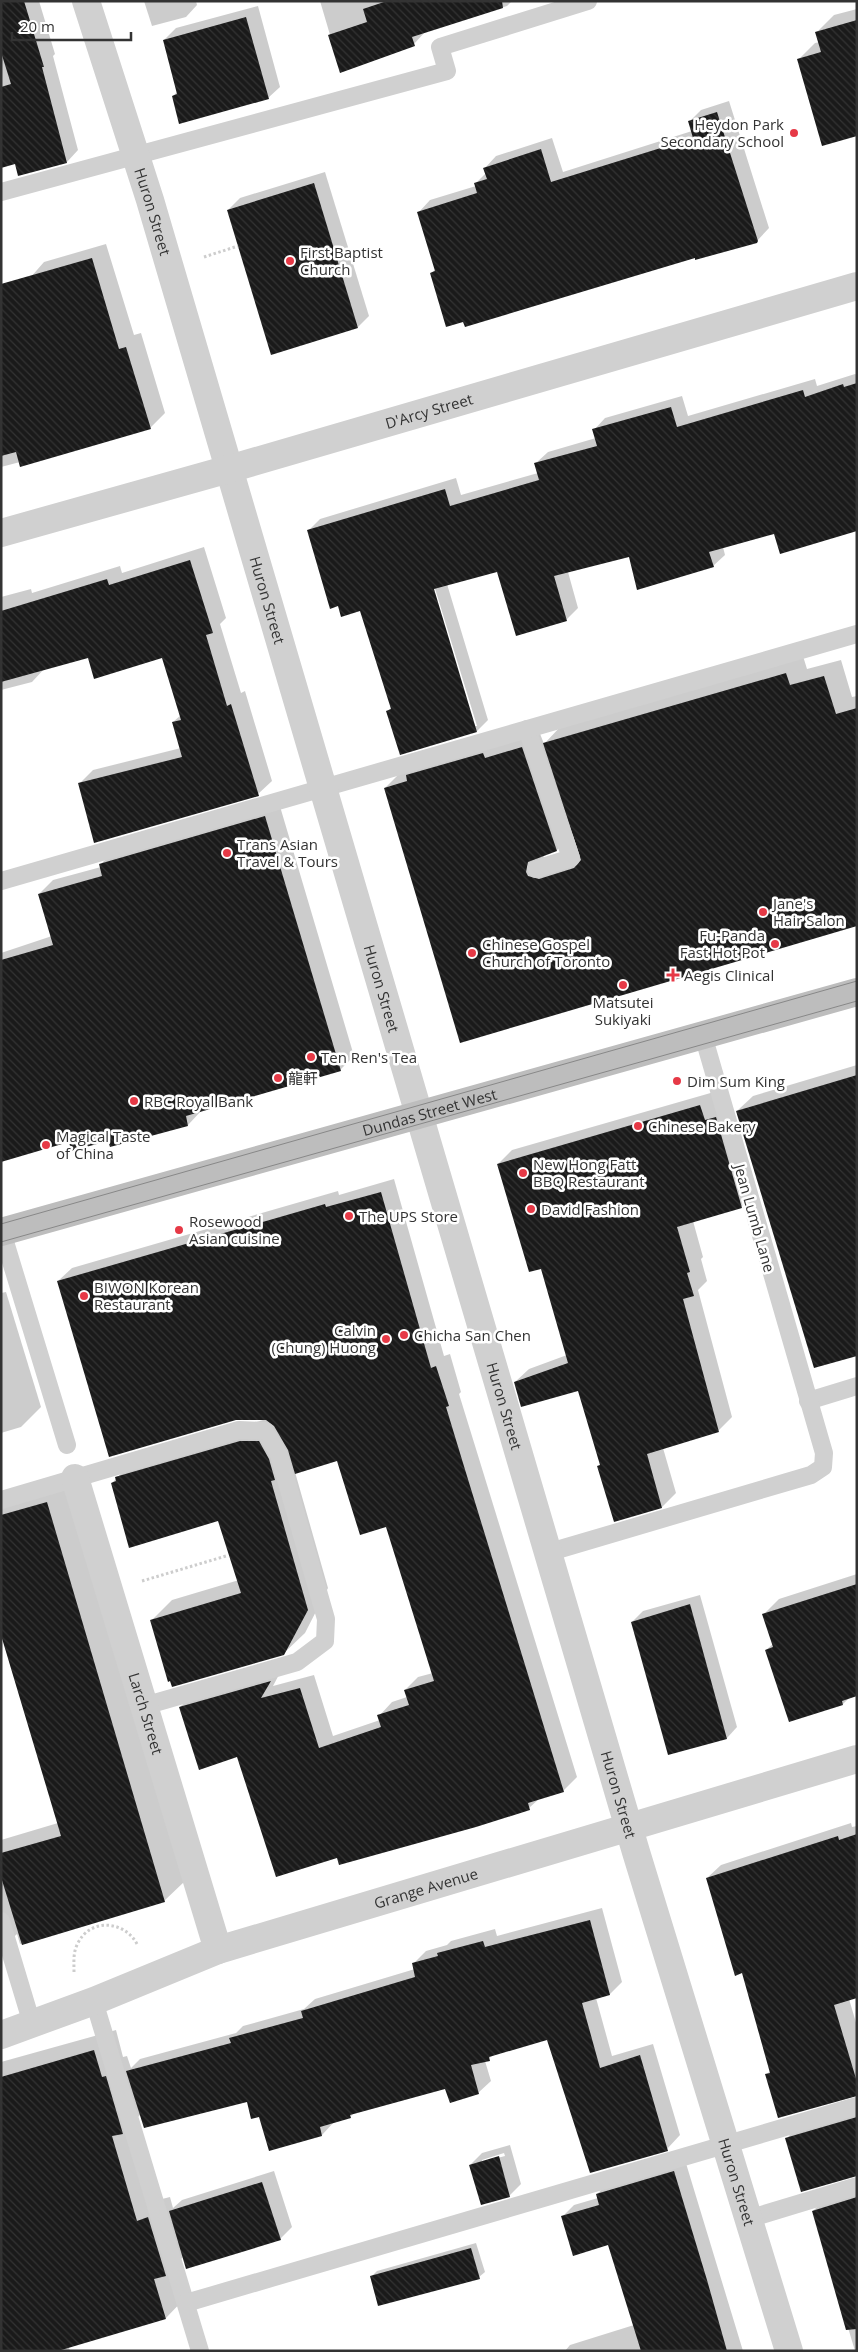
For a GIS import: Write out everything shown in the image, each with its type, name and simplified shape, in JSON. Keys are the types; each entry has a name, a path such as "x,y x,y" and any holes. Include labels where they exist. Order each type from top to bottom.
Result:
{"main road":[{"name":"Dundas Street West","path":"2,1232 857,992"}],"street":[{"name":"Huron Street","path":"86,1 137,156 419,1115 550,1552 629,1827 789,2351"},
{"name":"D'Arcy Street","path":"1,532 229,469 857,286"},
{"name":"Larch Street","path":"75,1478 218,1950"},
{"name":"Grange Avenue","path":"1,2035 94,2001 218,1950 857,1759"}],"lane":[{"path":"1,192 447,71 440,47 588,1"},
{"path":"1,881 857,634"},
{"path":"527,729 571,858 536,869"},
{"name":"Jean Lumb Lane","path":"550,1552 811,1475 823,1467 824,1453 704,1035"},
{"path":"2,1232 67,1445"},
{"path":"808,1401 857,1386"},
{"path":"1,1500 240,1430 265,1431 279,1455 326,1619 325,1641 297,1662 144,1706"},
{"path":"1,1921 32,2024"},
{"path":"94,2001 200,2351"},
{"path":"186,2303 857,2106"},
{"path":"748,2219 857,2186"}],"path":[{"path":"199,258 238,246"},
{"path":"134,1583 226,1556"},
{"path":"74,1975 76,1946 82,1936 98,1926 116,1926 129,1932 141,1952"}],"building":[{"path":"1,1 24,1 44,67 42,67 67,163 18,176 15,164 1,168 1,87 11,84 1,52"},
{"path":"387,1 502,1 503,8 412,37 415,46 340,73 328,35 367,22 363,9"},
{"path":"246,17 269,99 179,124 172,96 177,94 163,40"},
{"path":"857,20 857,136 822,146 797,59 821,52 815,32"},
{"path":"717,112 758,241 757,243 695,260 695,258 465,327 463,322 446,327 430,273 435,271 417,212 477,193 474,183 487,179 483,168 541,149 551,182 693,138 688,121"},
{"name":"First Baptist Church","path":"314,183 358,328 271,355 227,210"},
{"path":"92,258 119,349 126,347 151,429 20,467 16,452 1,456 1,284"},
{"path":"857,383 857,531 780,554 774,534 709,552 714,567 637,590 629,557 554,576 567,621 516,636 497,572 434,589 477,732 400,755 386,711 391,709 360,611 341,617 338,606 330,609 307,530 445,489 450,506 539,480 534,463 597,446 592,429 671,407 677,427 803,390 805,397 843,384 844,387"},
{"path":"190,560 213,633 206,635 227,706 231,704 259,796 94,843 78,783 182,757 172,722 181,720 162,658 94,679 88,658 1,682 1,611 107,579 109,585"},
{"path":"786,673 790,685 824,676 836,714 857,708 857,926 460,1043 384,788 407,781 406,775 483,753 485,758 522,747 557,851 528,862 526,872 528,876 539,879 574,868 581,860 543,743"},
{"path":"265,816 341,1071 186,1116 188,1126 110,1147 108,1141 71,1151 69,1142 1,1162 1,960 53,945 38,894 102,876 99,864"},
{"path":"857,1075 857,1356 814,1368 736,1111"},
{"path":"700,1105 705,1120 716,1117 742,1208 677,1227 690,1272 687,1273 694,1296 683,1299 719,1432 647,1454 662,1508 614,1522 597,1466 600,1465 578,1391 521,1407 514,1382 568,1363 541,1269 529,1272 497,1164"},
{"path":"381,1192 431,1368 436,1366 449,1406 446,1407 564,1792 528,1803 530,1810 476,1827 339,1865 337,1858 276,1877 237,1757 199,1770 179,1707 271,1681 261,1698 300,1688 319,1748 381,1727 377,1715 409,1705 404,1690 434,1681 386,1527 360,1535 337,1461 295,1474 288,1450 274,1426 266,1420 236,1420 109,1457 57,1281 325,1204 326,1207"},
{"path":"240,1441 259,1441 269,1459 275,1480 271,1481 308,1610 284,1655 172,1687 170,1681 168,1682 150,1620 241,1593 218,1521 129,1548 111,1483 116,1481 115,1477"},
{"path":"47,1502 165,1902 22,1945 1,1877 1,1853 61,1836 1,1635 1,1515"},
{"path":"857,1584 857,1696 842,1701 843,1705 789,1722 765,1650 773,1647 762,1614"},
{"path":"690,1604 727,1739 668,1755 631,1622"},
{"path":"857,1834 857,1998 834,2005 857,2082 857,2096 778,2118 765,2074 770,2073 742,1973 735,1976 706,1878 838,1836 839,1840"},
{"path":"590,1920 610,1995 582,2003 600,2068 640,2055 668,2151 590,2173 547,2040 489,2057 490,2061 471,2065 479,2094 450,2103 445,2089 350,2115 351,2118 320,2127 322,2136 269,2151 259,2117 251,2119 247,2102 144,2128 126,2071 231,2043 229,2038 303,2018 301,2011 415,1977 412,1963 438,1956 437,1953 483,1941 485,1947"},
{"path":"94,2050 102,2077 106,2076 123,2134 112,2136 137,2221 148,2217 166,2276 154,2279 166,2319 58,2351 1,2351 1,2077"},
{"path":"857,2117 857,2176 801,2192 785,2138"},
{"path":"499,2156 510,2197 481,2205 469,2165"},
{"path":"674,2171 727,2351 641,2351 608,2245 573,2256 561,2216 599,2205 596,2194"},
{"path":"262,2182 281,2240 186,2269 169,2211"},
{"path":"857,2197 857,2329 846,2330 812,2211"},
{"path":"471,2248 480,2279 378,2306 370,2276"}],"tram line":[{"path":"1,1224 857,981"},
{"path":"1,1242 857,1001"}],"place":[{"name":"Heydon Park Secondary School","path":"794,133"},
{"name":"First Baptist Church","path":"290,261"},
{"name":"Trans Asian Travel & Tours","path":"227,853"},
{"name":"Jane's Hair Salon","path":"763,912"},
{"name":"Fu-Panda Fast Hot Pot","path":"775,944"},
{"name":"Chinese Gospel Church of Toronto","path":"472,953"},
{"name":"Aegis Clinical","path":"673,975"},
{"name":"Matsutei Sukiyaki","path":"623,985"},
{"name":"Ten Ren's Tea","path":"311,1057"},
{"name":"龍軒","path":"278,1078"},
{"name":"Dim Sum King","path":"677,1081"},
{"name":"RBC Royal Bank","path":"134,1101"},
{"name":"Chinese Bakery","path":"638,1126"},
{"name":"Magical Taste of China","path":"46,1145"},
{"name":"New Hong Fatt BBQ Restaurant","path":"523,1173"},
{"name":"David Fashion","path":"531,1209"},
{"name":"The UPS Store","path":"349,1216"},
{"name":"Rosewood Asian cuisine","path":"179,1230"},
{"name":"BIWON Korean Restaurant","path":"84,1296"},
{"name":"Chicha San Chen","path":"404,1335"},
{"name":"Calvin (Chung) Huong","path":"386,1339"}]}
